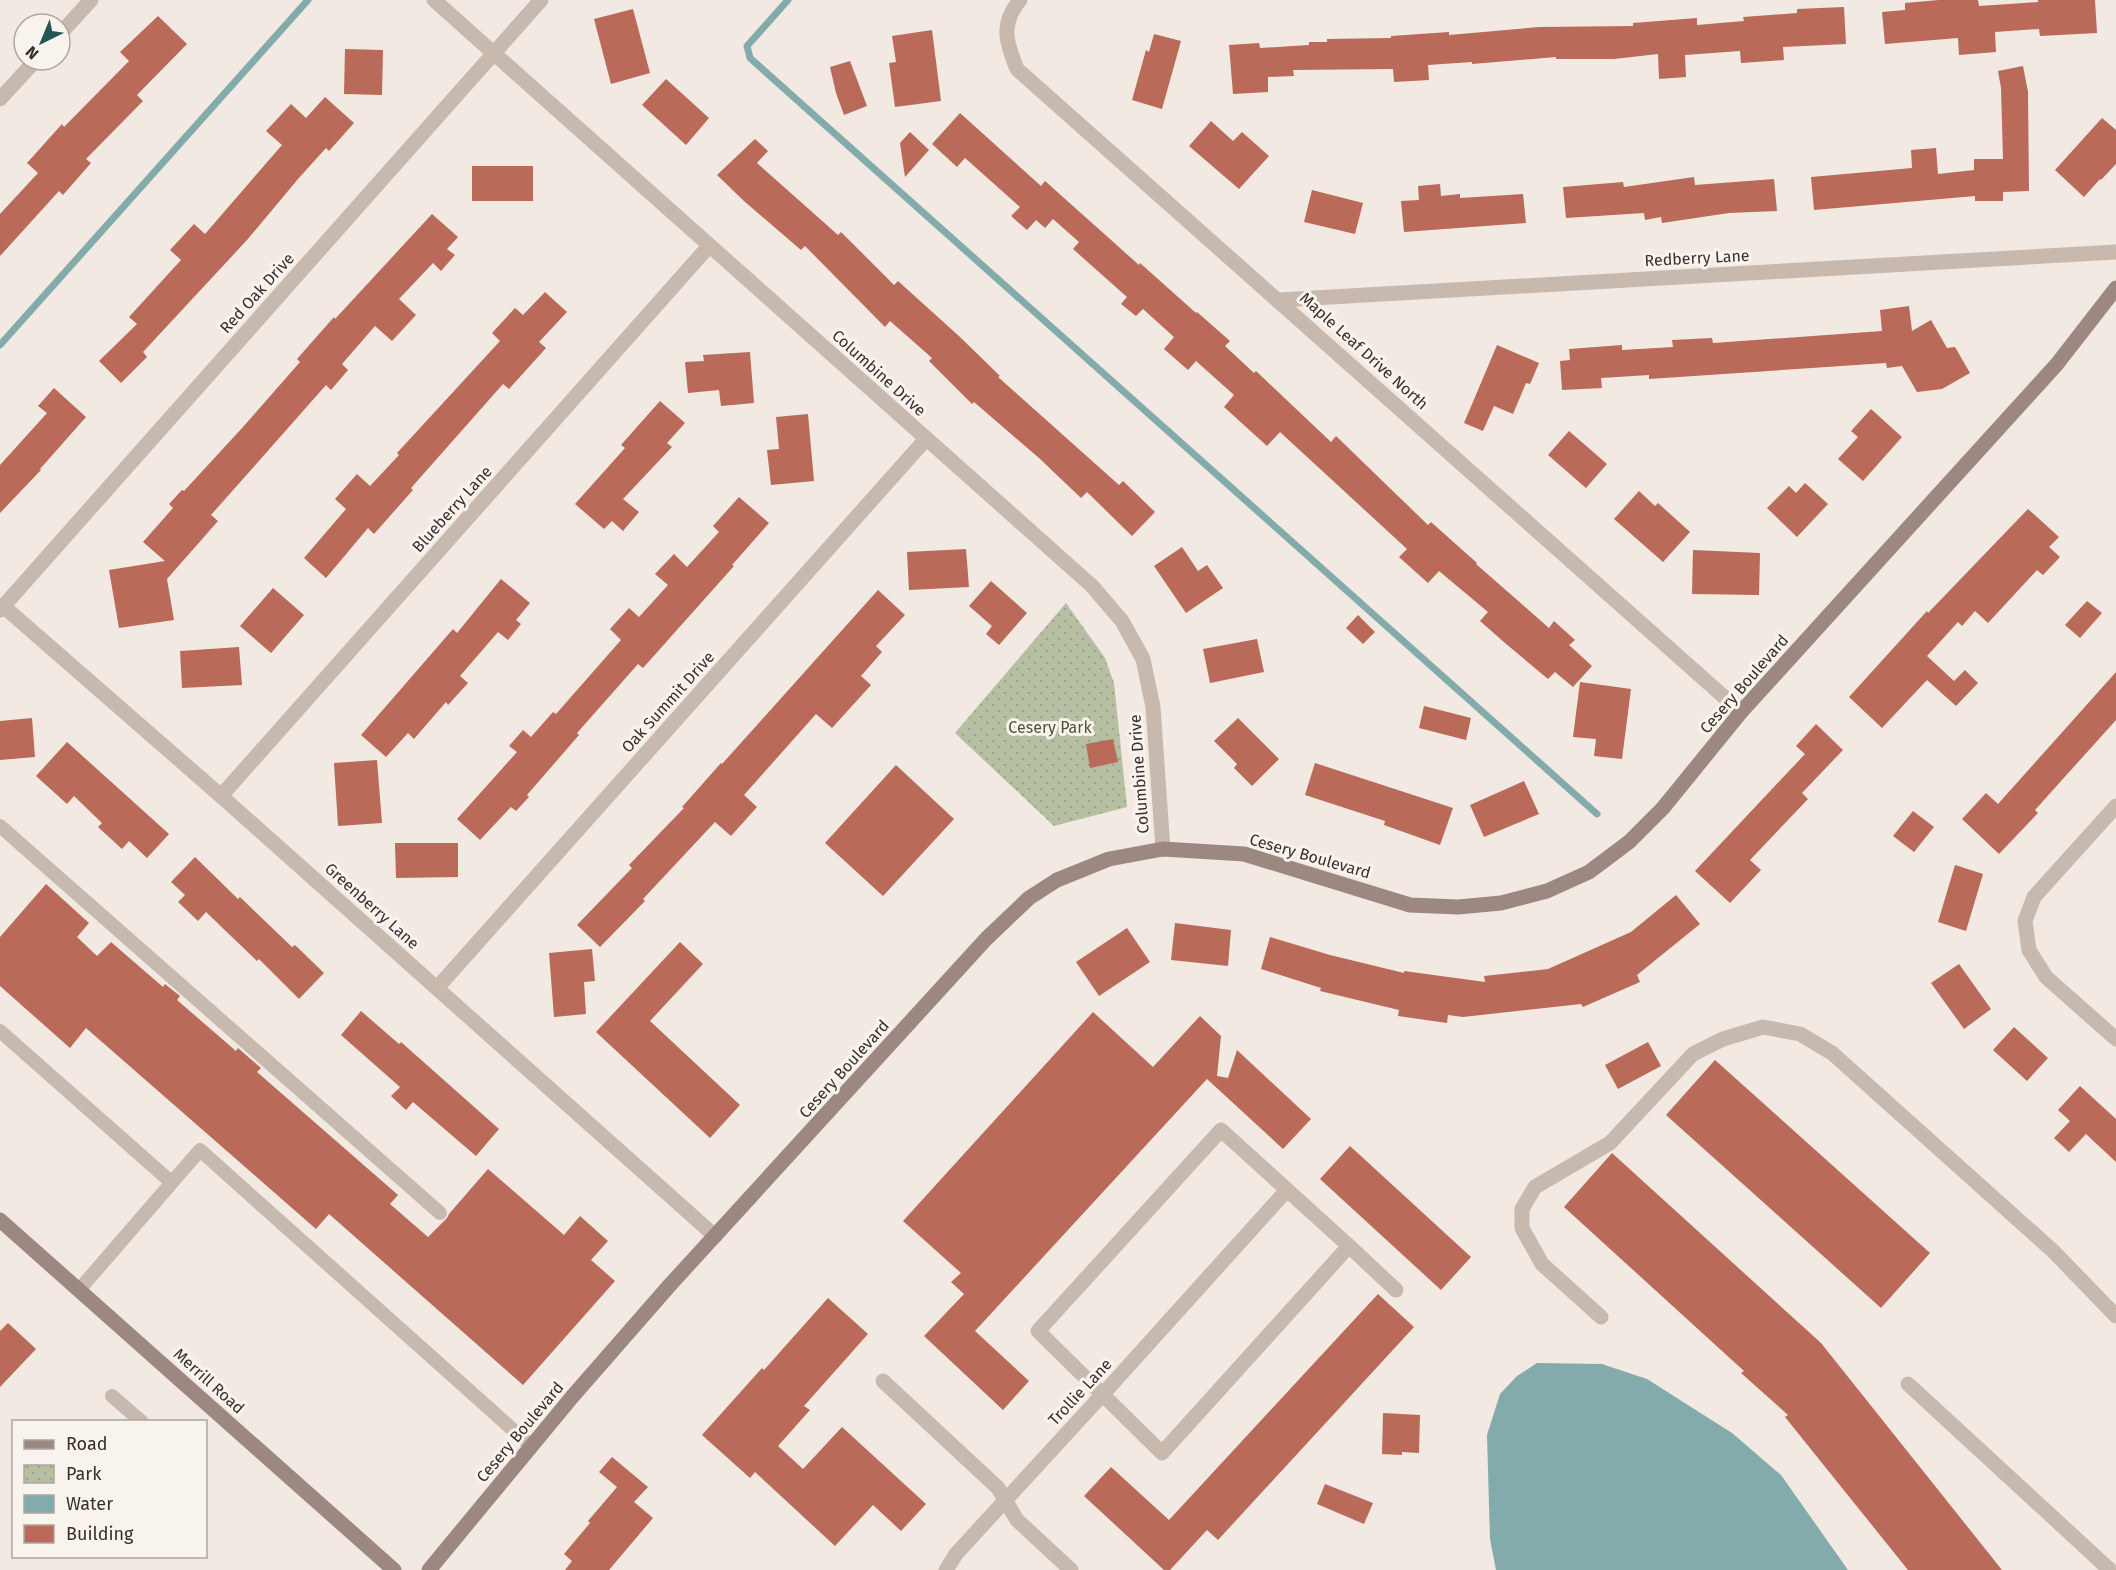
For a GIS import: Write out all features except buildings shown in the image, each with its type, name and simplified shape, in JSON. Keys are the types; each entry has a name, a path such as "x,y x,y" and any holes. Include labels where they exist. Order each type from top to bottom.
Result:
{"main road":[{"name":"Cesery Boulevard","path":"429,1570 572,1397 986,939 1029,898 1057,880 1109,859 1163,849 1244,854 1410,905 1458,907 1501,903 1547,891 1589,872 1629,842 1663,808 1741,712 2057,364 2116,288"},
{"name":"Merrill Road","path":"0,1220 394,1570"}],"street":[{"path":"72,21 91,0"},
{"name":"Columbine Drive","path":"434,0 1092,586 1122,621 1143,659 1153,707 1163,849"},
{"name":"Red Oak Drive","path":"2,608 541,0"},
{"name":"Maple Leaf Drive North","path":"1020,0 1013,8 1006,24 1008,48 1017,69 1280,300 1741,712"},
{"path":"0,99 25,72"},
{"name":"Blueberry Lane","path":"221,796 709,246"},
{"name":"Redberry Lane","path":"1280,300 2116,252"},
{"name":"Oak Summit Drive","path":"437,988 926,439"},
{"name":"Greenberry Lane","path":"2,608 221,796 716,1236"},
{"path":"2116,806 2034,897 2025,921 2029,950 2046,977 2116,1039"},
{"path":"1600,1317 1542,1264 1522,1228 1522,1209 1534,1186 1610,1143 1693,1054 1723,1039 1763,1027 1800,1034 1832,1053 2053,1251 2116,1316"},
{"path":"1349,1246 1162,1453 1038,1331 1221,1130 1349,1246 1396,1290"},
{"name":"Trollie Lane","path":"946,1570 956,1554 1287,1190"},
{"path":"883,1381 998,1488 1017,1520 1071,1570"},
{"path":"1908,1384 2110,1570"}],"lane":[{"path":"0,826 440,1213"},
{"path":"0,1030 171,1182"},
{"path":"79,1290 200,1150 531,1446"},
{"path":"112,1396 140,1420"}],"green space":[{"name":"Cesery Park","path":"1066,603 1105,658 1114,683 1127,807 1054,826 955,733"}],"water":[{"path":"1537,1363 1602,1364 1647,1379 1732,1433 1781,1475 1848,1570 1496,1570 1490,1539 1487,1435 1500,1394 1517,1376"}],"waterway":[{"path":"0,345 308,0"},
{"path":"788,0 747,46 750,58 1597,814"}]}
